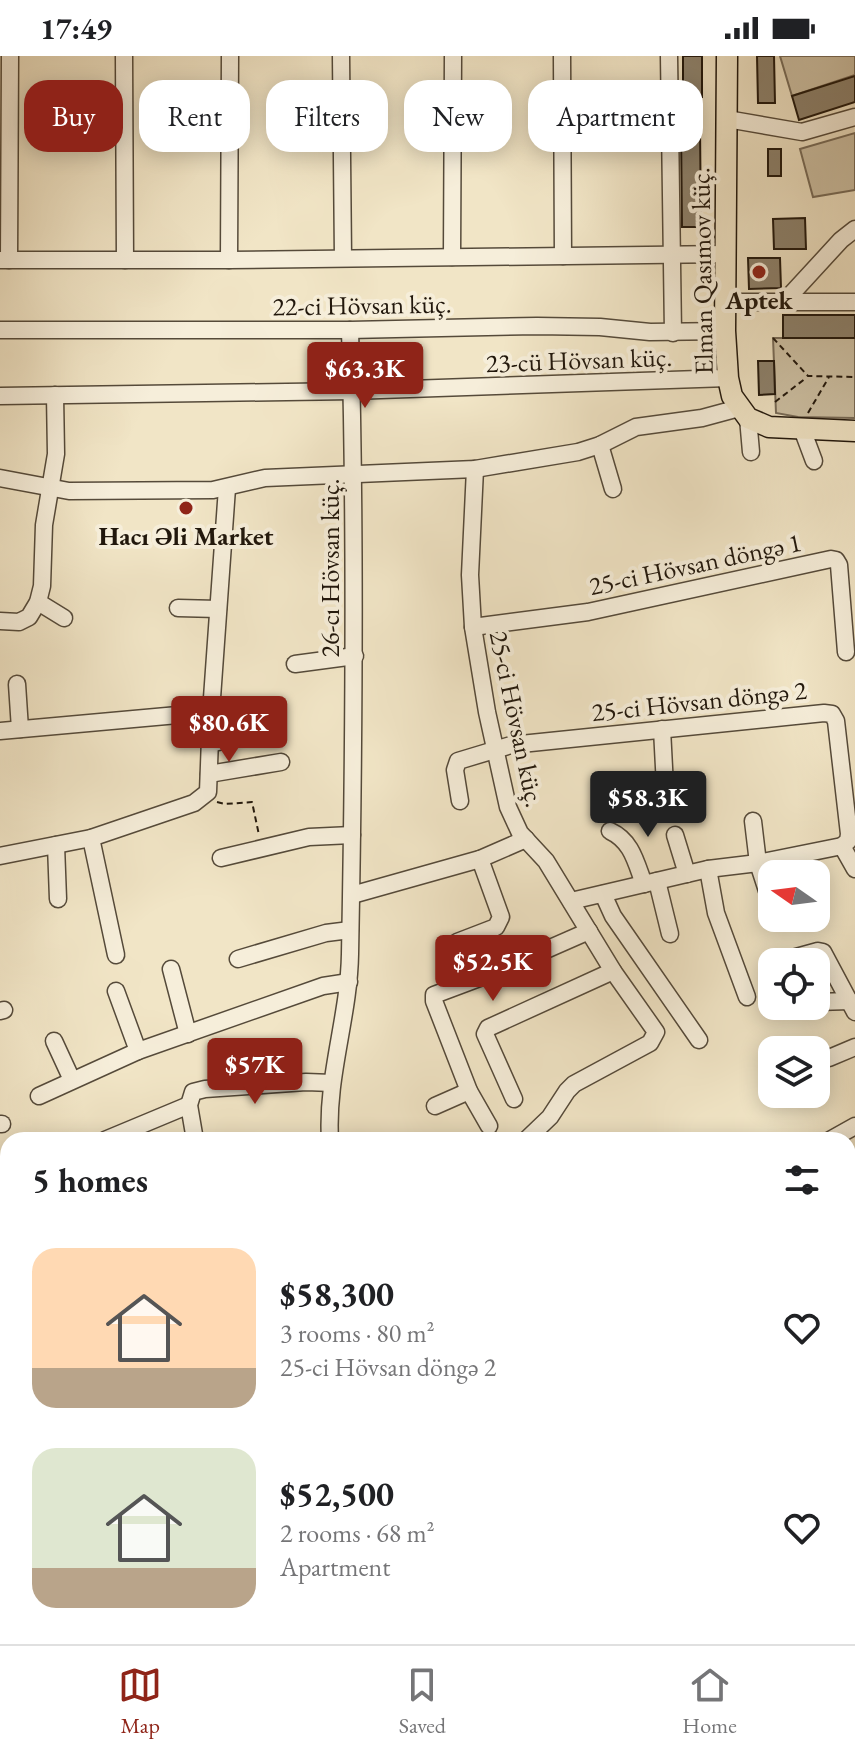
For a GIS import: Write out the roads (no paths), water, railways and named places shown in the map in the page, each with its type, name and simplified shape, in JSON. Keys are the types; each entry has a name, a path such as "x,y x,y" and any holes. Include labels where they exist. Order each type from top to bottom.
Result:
{"main road":[{"name":"Elman Qasımov küç.","path":"727,56 725,331 728,378 744,413"},
{"path":"744,413 769,427 804,423 855,431"}],"street":[{"path":"10,56 4,260 726,254"},
{"path":"124,56 125,260"},
{"path":"229,260 230,56"},
{"path":"341,56 343,258"},
{"path":"452,257 453,56"},
{"path":"562,56 563,256"},
{"path":"669,56 673,333"},
{"path":"727,119 802,132 855,117"},
{"path":"784,302 855,229"},
{"path":"726,302 855,302"},
{"name":"22-ci Hövsan küç.","path":"0,330 350,330 537,326 673,333 725,331"},
{"name":"26-cı Hövsan küç.","path":"330,1132 329,1098 349,982 352,895 355,656 350,330"},
{"name":"23-cü Hövsan küç.","path":"0,396 352,391 728,378"},
{"path":"0,621 19,622 29,617 38,602 42,586 44,525 56,454 55,395"},
{"path":"0,478 69,491 227,488 265,478 475,469 566,455 600,445 636,427 744,413 751,452"},
{"path":"804,423 814,461"},
{"path":"600,445 613,489"},
{"name":"25-ci Hövsan küç.","path":"475,469 470,575 473,627 494,750 511,815 526,839 546,861 613,971 656,1032 650,1043 574,1084 550,1117 534,1132"},
{"path":"0,856 91,838 194,803 208,792 227,488"},
{"name":"25-ci Hövsan döngə 1","path":"473,627 588,612 831,559 839,565 846,652"},
{"path":"38,602 64,618"},
{"path":"178,608 218,609"},
{"path":"295,664 355,656"},
{"path":"17,684 20,729"},
{"path":"0,731 211,712"},
{"name":"25-ci Hövsan döngə 2","path":"460,801 455,764 511,745 824,713 832,714 836,721 849,834 848,841 842,846"},
{"path":"662,729 666,806"},
{"path":"209,744 269,731"},
{"path":"209,774 281,762"},
{"path":"571,901 708,869 758,863 753,821"},
{"path":"610,831 628,843 650,883 670,934"},
{"path":"221,858 309,837 352,835"},
{"path":"675,835 687,874"},
{"path":"91,838 116,955"},
{"path":"352,895 480,859 526,839"},
{"path":"56,845 58,899"},
{"path":"773,860 842,846 855,869"},
{"path":"457,942 500,923 501,917 480,859"},
{"path":"708,869 716,913 747,997"},
{"path":"603,894 613,916 699,1040"},
{"path":"238,959 326,933 350,930"},
{"path":"489,1126 469,1091 434,995 589,931"},
{"path":"830,965 852,1007"},
{"path":"171,969 188,1034"},
{"path":"514,1099 485,1034 488,1028 613,971"},
{"path":"39,1096 138,1051 323,986 349,982"},
{"path":"116,991 138,1051"},
{"path":"830,1004 852,1007"},
{"path":"54,1041 72,1080"},
{"path":"830,1058 855,1047"},
{"path":"194,1132 189,1105 193,1092 306,1082 332,1083"},
{"path":"435,1106 469,1091"},
{"path":"124,1132 189,1105"}],"place":[{"name":"Aptek","path":"759,272"},
{"name":"Hacı Əli Market","path":"186,508"}]}
